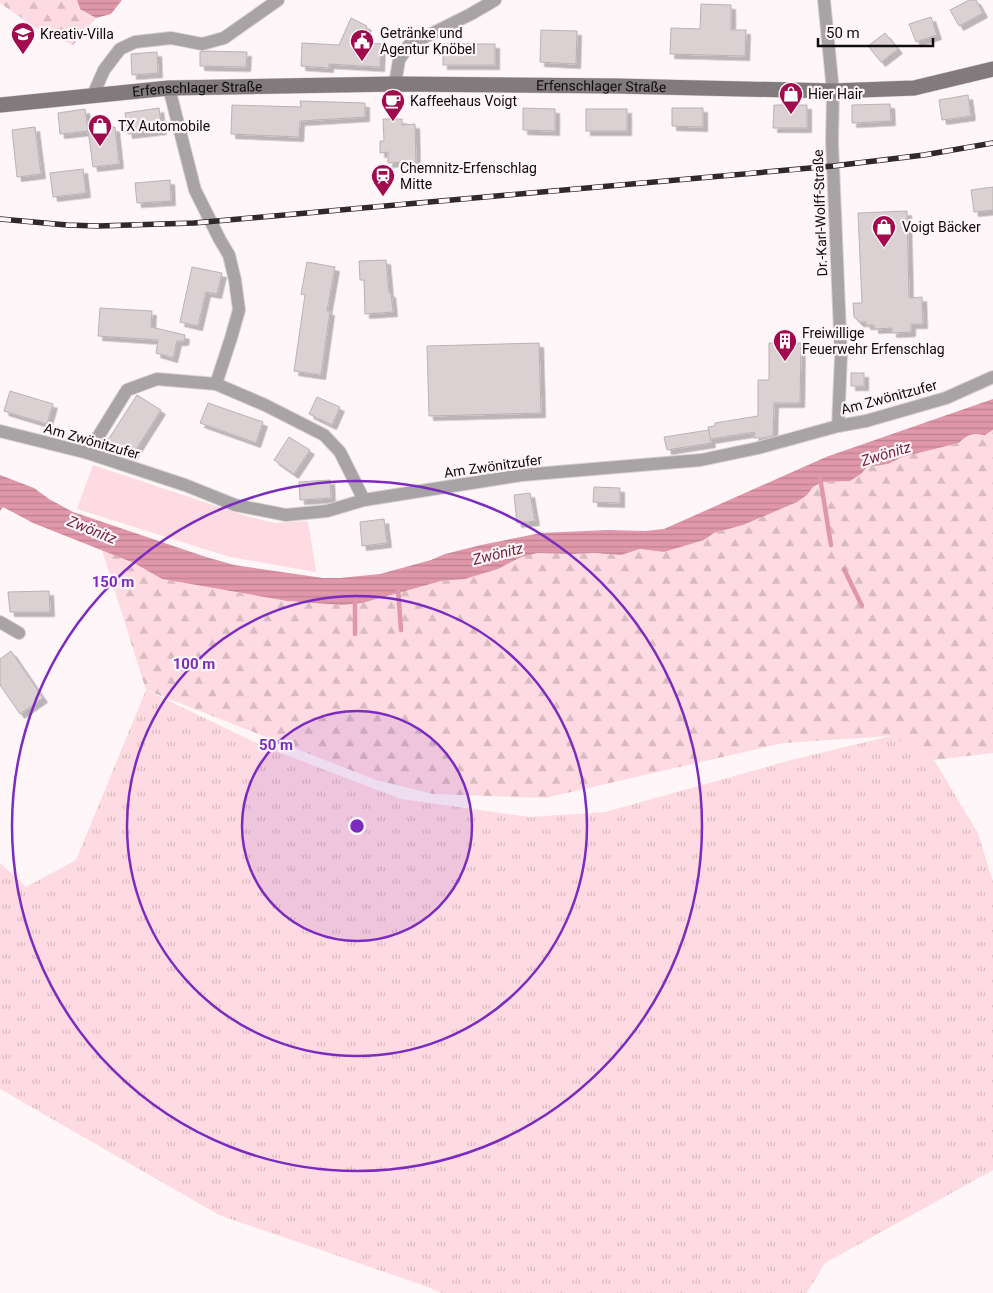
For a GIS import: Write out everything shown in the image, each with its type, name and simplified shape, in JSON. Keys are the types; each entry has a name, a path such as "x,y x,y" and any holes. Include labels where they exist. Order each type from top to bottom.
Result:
{"main road":[{"name":"Erfenschlager Straße","path":"0,105 168,88 395,84 626,86 833,91 914,88 993,69"}],"street":[{"path":"93,95 104,70 120,49 135,42 172,38 202,44 224,38 278,0"},
{"path":"395,84 400,60 409,45 495,0"},
{"name":"Dr.-Karl-Wolff-Straße","path":"824,0 833,91 832,142 840,356 838,426"},
{"path":"168,88 195,190 229,255 235,280 239,310 216,384"},
{"name":"Am Zwönitzufer","path":"0,431 88,453 184,484 235,504 286,515 327,511 364,500 522,475 700,460 758,448 838,426 866,421 946,398 993,377"},
{"path":"88,453 128,390 157,379 216,384 265,405 324,436 340,452 364,500"},
{"path":"0,622 20,633"}],"green space":[{"path":"0,0 77,0 80,9 96,18 73,45 43,33 0,3"},
{"path":"993,430 993,753 934,760 891,736 783,743 545,798 433,794 376,780 146,690 102,550 134,563 162,579 286,601 341,605 441,581 465,579 498,569 519,558 537,553 621,555 640,549 664,552 704,540 714,533 743,525 807,495 813,487 822,482 850,481 861,474 867,467 888,464 902,457 959,443 968,436 988,433"},
{"path":"93,465 246,516 274,523 308,521 316,572 230,557 77,509"},
{"path":"146,690 265,747 401,799 530,817 605,812 795,759 891,736 934,760 978,833 993,882 993,1170 825,1263 807,1293 442,1293 219,1215 0,1089 0,863 26,887 76,860"}],"water":[{"path":"77,0 122,0 111,14 96,18 80,9"},
{"name":"Zwönitz","path":"993,399 993,430 985,435 970,435 959,443 902,457 888,464 867,467 861,474 850,481 822,482 813,487 807,495 797,502 743,525 714,533 704,540 664,552 640,549 621,555 537,553 519,558 498,569 465,579 441,581 362,603 341,605 287,601 162,579 134,563 33,523 3,507 0,511 0,475 34,488 49,499 73,512 234,565 323,578 380,574 431,560 445,554 541,533 664,529 826,457"}],"building":[{"path":"969,0 976,0 983,13 959,26 950,10"},
{"path":"701,4 731,5 731,30 746,30 745,56 670,54 671,28 700,29"},
{"path":"931,17 937,35 916,42 909,24"},
{"path":"351,18 367,26 360,42 381,44 380,67 329,64 329,68 301,66 302,43 339,45"},
{"path":"541,30 577,31 576,64 540,62"},
{"path":"885,33 898,49 881,62 868,46"},
{"path":"443,44 495,44 495,65 443,65"},
{"path":"157,52 158,73 132,75 131,54"},
{"path":"200,52 247,52 246,67 200,66"},
{"path":"968,95 971,116 942,120 939,100"},
{"path":"300,101 365,103 365,117 300,121 299,137 231,134 232,105 301,107"},
{"path":"890,104 891,121 852,123 852,105"},
{"path":"774,105 807,105 807,128 773,128"},
{"path":"159,108 162,130 128,134 125,113"},
{"path":"523,108 555,109 555,131 523,130"},
{"path":"672,108 703,108 703,127 672,126"},
{"path":"85,109 88,131 60,134 58,113"},
{"path":"586,109 627,109 627,131 586,131"},
{"path":"383,119 402,119 402,125 415,124 416,166 402,167 402,162 388,163 388,152 380,153 380,141 384,141"},
{"path":"35,127 41,174 17,177 12,130"},
{"path":"115,127 119,164 93,167 88,130"},
{"path":"83,169 86,193 53,197 50,173"},
{"path":"170,180 171,201 137,203 135,183"},
{"path":"993,187 993,210 974,212 971,190"},
{"name":"Voigt Bäcker","path":"907,211 909,298 922,297 923,324 911,324 911,332 892,333 892,328 874,329 874,325 866,325 866,322 859,322 854,317 853,303 862,303 858,213"},
{"path":"386,260 393,312 365,314 364,280 360,280 359,261"},
{"path":"307,262 335,267 327,311 330,311 321,375 294,371 305,295 301,294"},
{"path":"192,267 222,273 217,294 206,292 198,326 180,322"},
{"path":"100,308 152,311 151,327 185,335 184,341 177,341 173,358 156,353 158,340 98,336"},
{"path":"539,343 541,413 429,416 427,346"},
{"name":"Freiwillige Feuerwehr Erfenschlag","path":"769,343 801,343 800,403 774,403 773,436 754,438 755,432 710,439 708,427 715,426 715,423 758,416 758,380 769,380"},
{"path":"851,373 864,373 864,386 851,386"},
{"path":"10,391 53,404 47,424 4,411"},
{"path":"137,395 161,410 132,456 108,440"},
{"path":"317,397 340,407 332,425 309,414"},
{"path":"208,403 263,422 256,443 200,423"},
{"path":"709,430 711,443 667,450 664,437"},
{"path":"289,437 310,450 294,474 274,460"},
{"path":"330,480 331,498 300,500 299,482"},
{"path":"594,487 620,488 620,503 593,502"},
{"path":"530,493 535,521 517,523 514,495"},
{"path":"384,519 387,543 362,546 360,522"},
{"path":"49,591 50,612 10,612 8,592"},
{"path":"11,651 43,698 20,714 0,685 0,659"}],"waterway":[{"path":"820,477 831,545"},
{"path":"844,569 862,606"},
{"path":"398,589 401,630"},
{"path":"355,598 355,634"}],"railway":[{"path":"0,219 98,226 194,223 833,166 924,155 993,143"}],"place":[{"name":"Kreativ-Villa","path":"23,55"},
{"name":"Getränke und Agentur Knöbel","path":"362,62"},
{"name":"Hier Hair","path":"791,115"},
{"name":"Kaffeehaus Voigt","path":"393,122"},
{"name":"TX Automobile","path":"100,147"},
{"name":"Chemnitz-Erfenschlag Mitte","path":"383,197"},
{"name":"Voigt Bäcker","path":"884,248"},
{"name":"Freiwillige Feuerwehr Erfenschlag","path":"785,362"}]}
